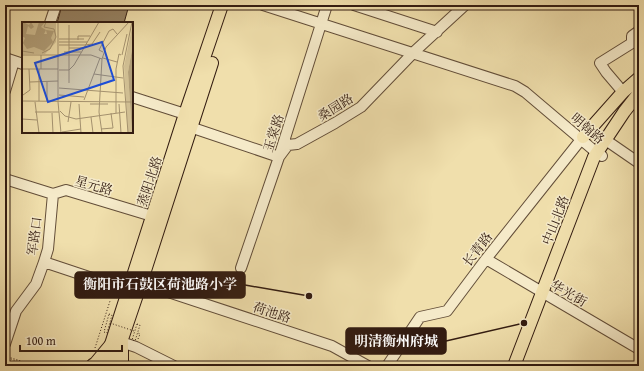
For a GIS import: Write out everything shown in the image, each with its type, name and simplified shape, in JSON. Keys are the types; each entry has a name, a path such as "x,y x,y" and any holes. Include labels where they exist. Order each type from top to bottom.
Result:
{"highway":[{"path":"93,366 116,344"},
{"path":"116,344 121,366"}],"main road":[{"name":"蒸阳北路","path":"114,366 116,344 128,290 222,5"},
{"name":"蒸阳北路","path":"104,366 116,344 141,283 230,5"},
{"path":"582,138 623,92 639,78"},
{"name":"中山北路","path":"520,366 592,165 624,112 639,94"},
{"name":"中山北路","path":"599,153 610,143 627,115 639,101"},
{"name":"中山北路","path":"514,366 545,294"}],"street":[{"path":"50,22 56,5"},
{"name":"明翰路","path":"263,5 322,22"},
{"name":"明翰路","path":"273,5 414,52 515,83 527,89 599,153"},
{"name":"玉棠路","path":"241,268 279,157 327,5"},
{"path":"354,5 437,32"},
{"name":"桑园路","path":"279,157 288,145 297,144 362,107 414,52 465,5"},
{"path":"623,92 600,63 632,43 632,36 639,31"},
{"path":"5,92 14,61"},
{"path":"133,97 186,114"},
{"path":"190,127 279,157"},
{"name":"长青路","path":"386,366 420,318 447,311 486,259 582,138"},
{"path":"610,143 639,163"},
{"name":"星元路","path":"5,179 53,194 66,190 152,216"},
{"name":"军路口","path":"5,344 16,311 36,284 44,262 48,249 53,194"},
{"name":"华光街","path":"486,259 639,349"},
{"path":"44,262 128,290"},
{"name":"荷池路","path":"141,283 332,346 368,366"},
{"path":"116,344 136,347 174,366"}],"path":[{"path":"94,351 110,301"},
{"path":"104,321 107,321 106,326"},
{"path":"110,323 134,331 137,324 140,326 136,336"},
{"path":"5,356 12,360 26,364 25,366"},
{"path":"5,356 37,366"},
{"path":"5,361 21,366"}],"building":[{"path":"62,5 129,5 124,22 57,22"}],"place":[{"name":"衡阳市石鼓区荷池路小学","path":"309,296"},
{"name":"明清衡州府城","path":"524,323"}]}
